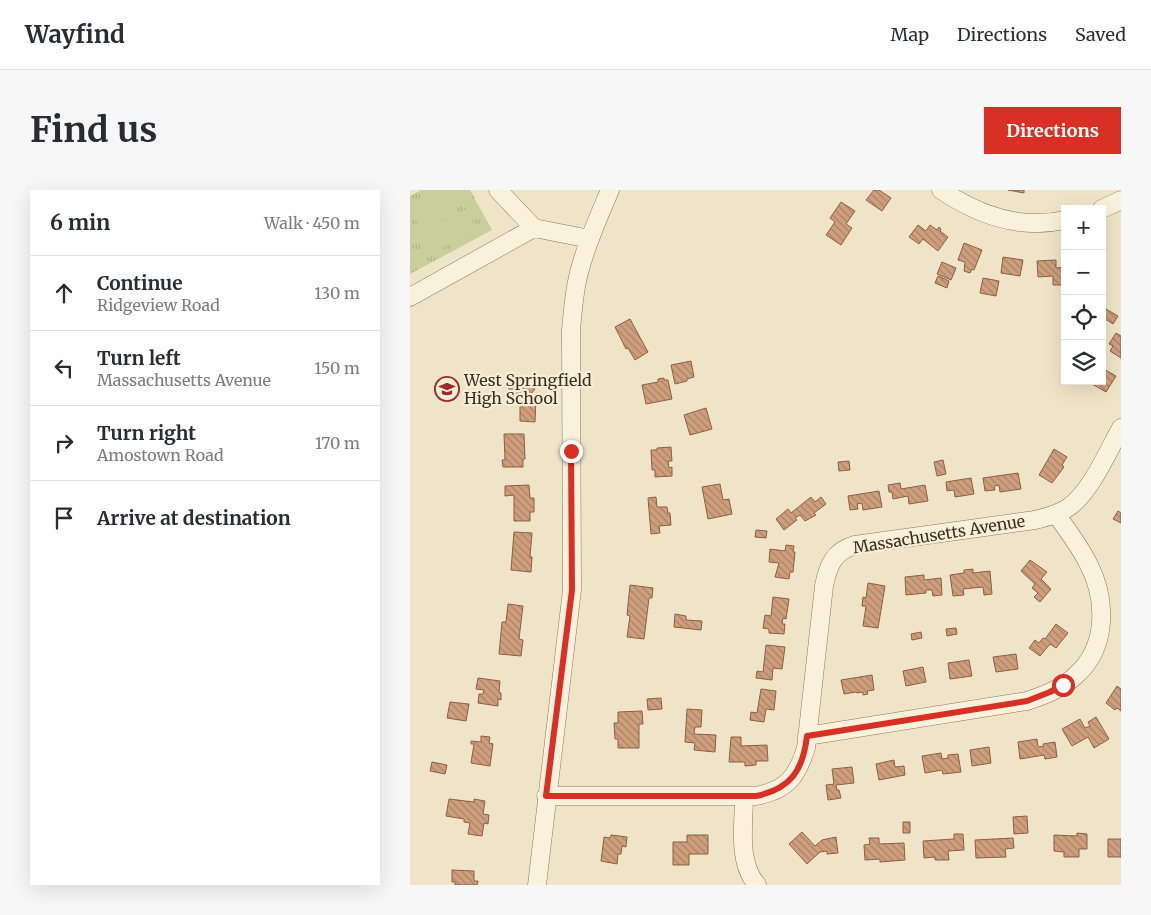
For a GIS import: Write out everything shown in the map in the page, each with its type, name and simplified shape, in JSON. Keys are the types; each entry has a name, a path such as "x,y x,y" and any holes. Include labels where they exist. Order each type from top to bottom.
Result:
{"street":[{"path":"498,190 534,228 590,239"},
{"path":"537,885 546,796 572,590 571,330 574,294 590,239 610,190"},
{"path":"941,190 980,212 1007,220 1037,224 1061,221"},
{"path":"1106,207 1121,200"},
{"path":"410,297 534,228"},
{"name":"Massachusetts Avenue","path":"546,796 744,796 767,794 784,786 800,765 806,748 824,586 830,564 835,556 847,547 855,545 1036,520 1056,514 1070,506 1086,489 1120,432"},
{"path":"807,736 1027,701 1050,692 1076,676 1092,654 1098,641 1102,610 1095,578 1088,563 1056,514"},
{"path":"744,796 745,862 752,879 757,885"}],"green space":[{"path":"421,190 470,190 492,230 410,274 410,196"},
{"path":"440,190 455,190 462,204 419,227 410,206"},
{"path":"466,209 477,229 434,252 423,232"}],"building":[{"path":"874,190 879,190 891,198 882,211 866,200"},
{"path":"1008,190 1024,190 1024,193"},
{"path":"841,202 855,211 846,224 852,228 841,245 826,235 835,222 830,218"},
{"path":"918,225 926,231 930,225 937,230 939,227 940,231 948,237 938,251 923,239 919,244 909,237"},
{"path":"964,243 982,250 974,270 972,269 970,273 964,271 965,262 958,260"},
{"path":"1003,257 1023,260 1020,276 1001,273"},
{"path":"1056,260 1056,268 1061,267 1061,285 1053,285 1053,276 1038,277 1037,261"},
{"path":"942,262 956,268 951,280 937,274"},
{"path":"938,276 949,281 947,288 935,283"},
{"path":"983,278 999,281 996,296 980,293"},
{"path":"1106,309 1118,316 1113,324 1106,320"},
{"path":"630,319 648,352 635,360 628,348 626,349 615,327"},
{"path":"1116,333 1121,336 1121,358 1110,351 1113,346 1109,344"},
{"path":"691,361 694,377 675,384 671,365"},
{"path":"1106,370 1116,376 1106,392 1094,385 1106,385"},
{"path":"517,375 535,389 531,394 536,398 535,422 520,421 520,404 522,404 522,399 508,388"},
{"path":"664,378 664,380 668,380 672,399 646,404 642,385 658,382 658,379"},
{"path":"706,408 712,429 690,435 684,415"},
{"path":"504,434 524,434 525,459 523,459 523,467 503,467 502,460 505,460"},
{"path":"671,447 672,461 668,461 669,468 672,467 672,476 655,477 655,470 652,470 651,450"},
{"path":"1054,449 1067,457 1062,465 1064,467 1052,483 1039,475"},
{"path":"943,460 946,474 937,476 934,462"},
{"path":"849,461 850,470 839,471 838,462"},
{"path":"1018,473 1021,489 1000,492 999,485 994,486 995,490 985,491 983,478"},
{"path":"971,478 974,494 955,497 954,490 947,491 946,482"},
{"path":"900,483 901,489 925,485 928,501 909,504 908,496 893,499 888,485"},
{"path":"720,484 723,500 729,499 732,514 708,519 702,487"},
{"path":"529,485 530,498 534,498 534,512 530,512 530,521 514,521 514,495 505,496 505,486"},
{"path":"879,491 882,507 863,510 862,503 857,504 858,509 850,510 848,496"},
{"path":"656,497 657,507 667,507 668,513 670,513 671,525 659,526 660,533 651,534 648,498"},
{"path":"811,497 815,502 821,497 826,504 814,513 816,515 805,521 800,515 795,518 797,520 784,530 776,519 788,509 791,513"},
{"path":"1118,511 1121,513 1121,523 1113,519"},
{"path":"756,530 767,531 766,538 755,537"},
{"path":"514,532 532,533 531,572 511,570"},
{"path":"786,545 794,546 793,552 795,552 793,572 790,572 789,579 775,577 779,563 769,562 770,549 785,551"},
{"path":"1030,560 1047,572 1041,579 1051,589 1040,602 1034,597 1038,593 1032,588 1035,584 1021,571"},
{"path":"973,569 973,573 990,571 992,594 984,595 983,587 963,589 964,595 953,596 950,575 964,573 964,570"},
{"path":"924,575 924,580 941,578 942,595 933,596 932,590 926,590 926,593 906,595 905,577"},
{"path":"868,583 885,586 878,628 863,626 866,606 862,606 863,597 866,598"},
{"path":"630,585 653,588 652,598 649,598 644,639 627,637 630,616 627,615"},
{"path":"773,597 789,599 786,619 783,618 782,624 785,624 784,634 769,633 769,629 763,628 765,615 771,616"},
{"path":"508,604 523,606 519,639 523,640 521,656 499,654 502,622 506,622"},
{"path":"675,614 686,616 686,620 702,621 701,630 674,627"},
{"path":"1056,624 1068,633 1056,648 1050,644 1040,656 1029,648 1035,640 1039,643 1043,638 1045,639"},
{"path":"956,628 957,634 947,636 946,629"},
{"path":"921,632 922,638 912,640 911,634"},
{"path":"766,645 785,647 782,669 773,668 772,680 756,678 757,671 763,672"},
{"path":"1016,654 1018,669 996,672 993,657"},
{"path":"969,660 972,676 950,679 948,663"},
{"path":"923,667 926,682 906,686 903,671"},
{"path":"872,675 874,690 867,691 868,694 863,695 863,692 844,694 841,680"},
{"path":"478,678 500,681 499,693 501,693 501,700 498,699 498,706 478,703 479,694 483,694 484,690 476,689"},
{"path":"1117,686 1121,689 1121,711 1117,708 1115,710 1106,703"},
{"path":"761,689 776,691 774,710 766,709 764,722 750,720 751,712 757,713"},
{"path":"661,698 662,709 648,710 647,699"},
{"path":"450,702 469,704 466,721 447,718"},
{"path":"687,709 702,710 701,727 695,727 694,734 716,735 715,752 694,750 695,743 685,742"},
{"path":"642,711 643,724 639,724 639,748 618,748 618,739 615,739 614,723 618,723 618,712"},
{"path":"1096,717 1109,739 1094,748 1088,737 1072,746 1062,729 1080,719 1085,728 1090,726 1088,722"},
{"path":"481,736 490,737 489,743 493,744 490,766 471,763 474,744 471,744 471,741 481,742"},
{"path":"731,737 741,737 741,746 767,745 768,761 756,761 756,765 745,766 745,762 729,762"},
{"path":"1037,739 1038,747 1055,742 1057,757 1045,759 1044,755 1020,759 1018,742"},
{"path":"989,747 991,763 972,766 970,750"},
{"path":"941,753 942,759 948,758 948,755 958,754 961,772 943,774 942,770 925,773 922,756"},
{"path":"894,760 895,767 904,766 905,775 879,780 876,764"},
{"path":"432,762 447,765 445,774 430,771"},
{"path":"852,767 854,783 836,785 841,798 828,800 826,785 834,784 832,769"},
{"path":"449,799 474,802 474,799 485,801 483,814 489,815 488,824 484,823 482,836 468,834 470,823 464,822 464,819 446,816"},
{"path":"1027,816 1028,833 1014,834 1013,817"},
{"path":"903,822 910,822 910,833 903,833"},
{"path":"802,832 815,846 822,840 836,837 838,853 827,854 827,851 820,852 807,864 789,844"},
{"path":"1077,833 1087,834 1087,849 1079,849 1079,857 1064,857 1064,852 1054,851 1054,835 1077,836"},
{"path":"954,834 963,834 964,850 948,851 949,860 935,860 935,857 924,858 923,841 954,839"},
{"path":"611,835 627,837 626,847 622,846 621,854 618,854 617,864 601,861 604,837 610,838"},
{"path":"687,835 708,835 708,854 689,854 689,865 673,865 673,842 687,842"},
{"path":"869,838 879,838 879,844 904,843 905,860 880,862 880,859 865,860 864,845 870,844"},
{"path":"1013,838 1014,848 1005,849 1006,857 976,858 975,840"},
{"path":"1108,839 1121,839 1121,857 1108,857"},
{"path":"452,870 474,871 474,881 478,881 477,885 455,885 455,882 452,882"}],"place":[{"name":"West Springfield High School","path":"447,389"}],"route":[{"path":"571,451 572,590 546,796 756,796 767,794 784,786 796,773 806,748 807,736 1027,701 1063,685"}]}
